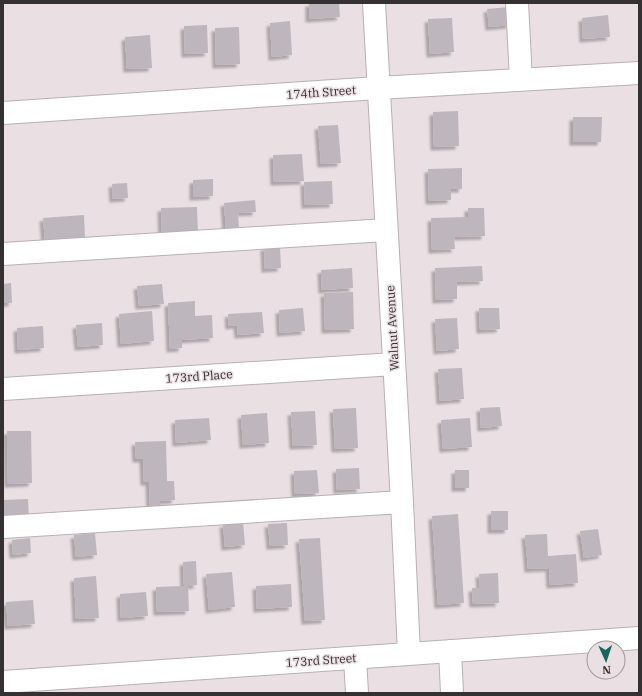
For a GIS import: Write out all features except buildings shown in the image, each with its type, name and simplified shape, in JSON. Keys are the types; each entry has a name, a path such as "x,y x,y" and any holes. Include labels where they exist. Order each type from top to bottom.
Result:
{"street":[{"name":"Walnut Avenue","path":"374,3 409,654"},
{"path":"518,3 521,80"},
{"name":"174th Street","path":"3,113 378,88 639,73"},
{"path":"3,254 386,230"},
{"name":"173rd Place","path":"3,389 394,364"},
{"path":"3,527 402,502"},
{"name":"173rd Street","path":"3,682 639,638"},
{"path":"450,651 452,693"},
{"path":"355,658 357,693"}]}
